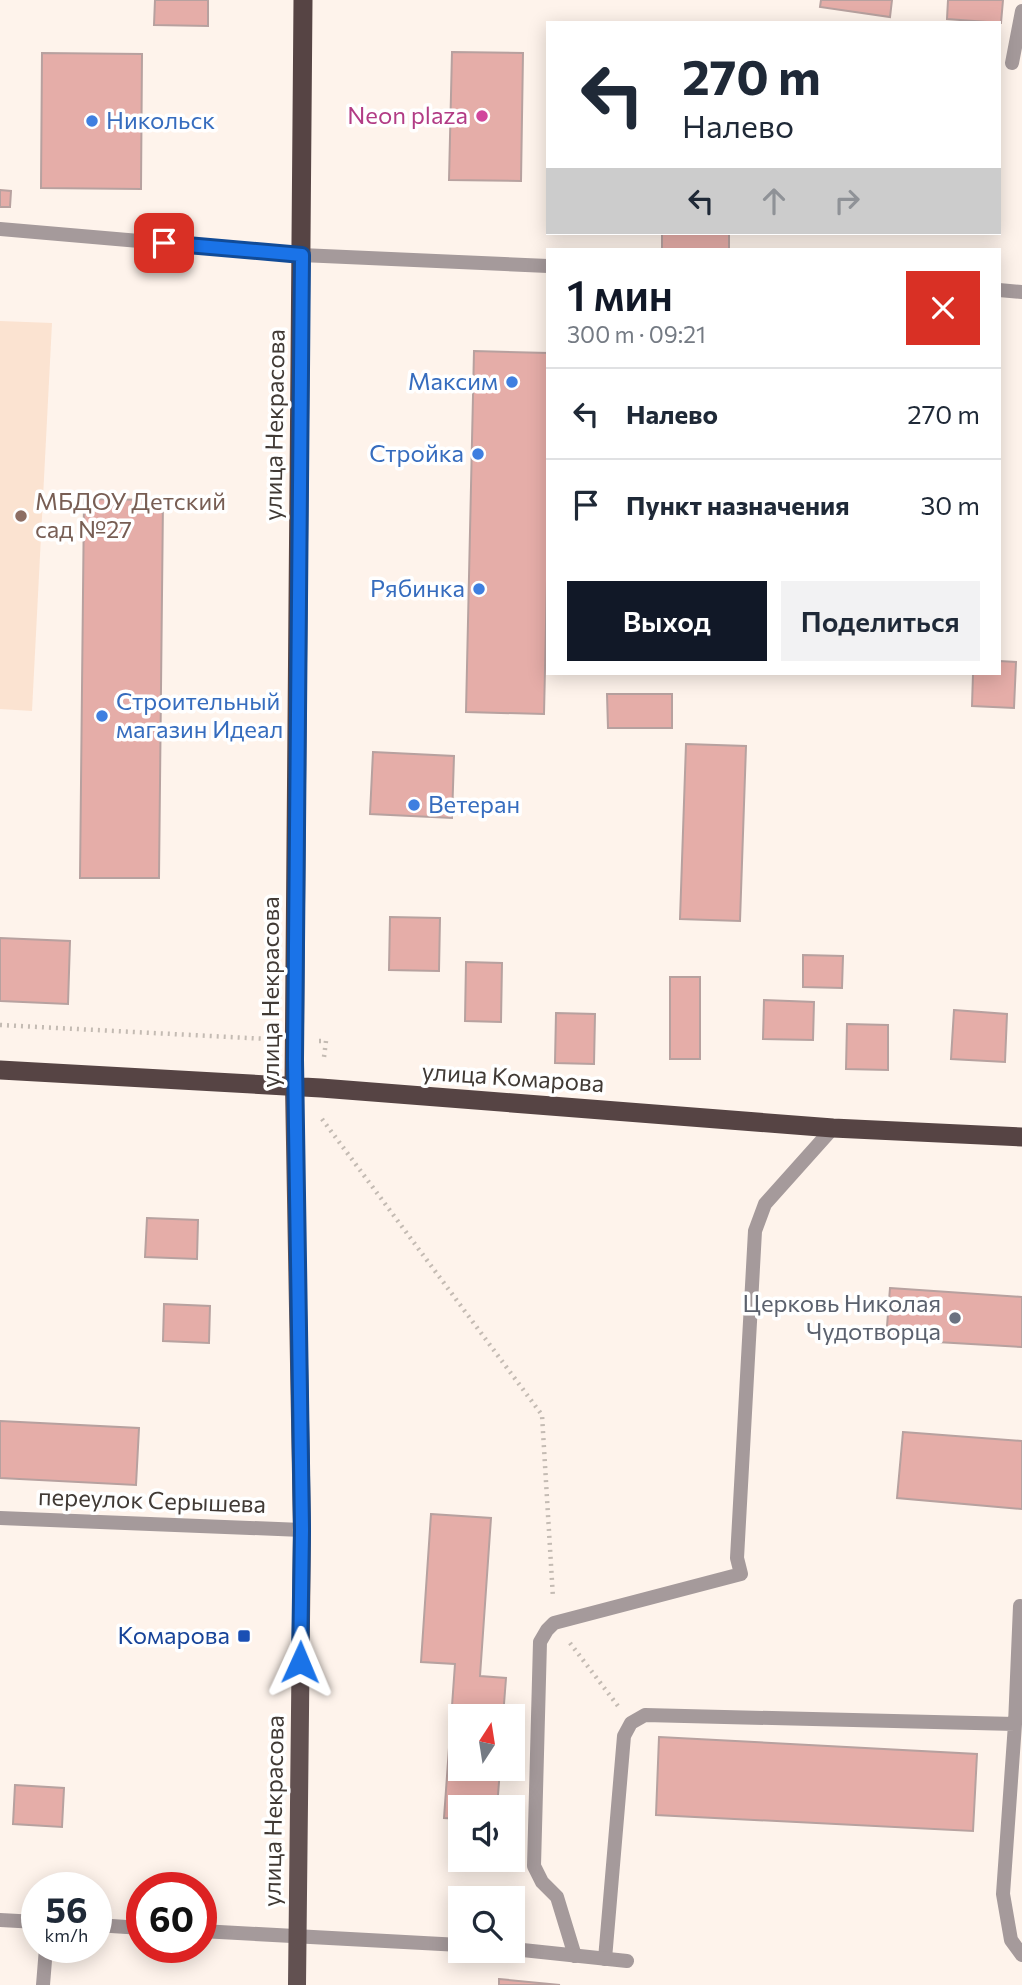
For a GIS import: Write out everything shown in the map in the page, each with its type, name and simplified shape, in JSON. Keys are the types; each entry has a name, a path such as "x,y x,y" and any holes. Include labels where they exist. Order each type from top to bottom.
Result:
{"highway":[{"name":"улица Некрасова","path":"295,1087 303,0"},
{"name":"улица Комарова","path":"0,1070 321,1088 834,1128 1022,1138"}],"main road":[{"name":"улица Некрасова","path":"295,1087 302,1530 297,1985"}],"street":[{"path":"1012,62 1022,11"},
{"path":"0,229 302,255 546,266"},
{"path":"1001,290 1022,292"},
{"path":"575,1956 557,1896 542,1882 534,1866 540,1643 554,1623 741,1574 737,1558 755,1231 765,1204 834,1128"},
{"name":"переулок Серышева","path":"0,1518 302,1530"},
{"path":"1020,1606 1003,1894 1012,1940 1022,1955"},
{"path":"605,1959 624,1736 631,1723 645,1715 1015,1724"},
{"path":"0,1920 21,1921"},
{"path":"217,1932 448,1944"},
{"path":"525,1950 627,1961"},
{"path":"43,1985 45,1963"}],"path":[{"path":"0,1025 326,1041 321,1088"},
{"path":"321,1118 542,1415 554,1623 631,1723"}],"shaded area":[{"name":"МБДОУ Детский сад №27","path":"0,321 52,323 32,711 0,709"}],"building":[{"path":"155,0 208,0 208,26 154,25"},
{"path":"821,0 892,0 890,17 820,7"},
{"path":"948,0 1003,0 1001,23 947,19"},
{"path":"452,52 523,53 521,181 449,180"},
{"name":"Никольск","path":"42,53 142,54 141,189 41,188"},
{"path":"0,190 11,191 10,207 0,207"},
{"path":"662,235 729,235 729,248 662,248"},
{"path":"474,351 546,353 544,714 466,712"},
{"path":"84,499 163,500 159,878 80,878"},
{"path":"1001,661 1016,662 1014,708 972,706 973,675 1001,675"},
{"path":"607,694 672,694 672,728 608,728"},
{"path":"686,744 746,746 740,921 680,919"},
{"path":"373,752 454,756 452,818 370,814"},
{"path":"390,917 440,918 439,971 389,970"},
{"path":"0,938 70,941 68,1004 0,1001"},
{"path":"803,955 843,956 842,988 803,987"},
{"path":"466,962 502,963 501,1022 465,1021"},
{"path":"670,977 700,977 700,1059 670,1059"},
{"path":"764,1000 814,1002 813,1040 763,1039"},
{"path":"954,1010 1007,1014 1005,1062 951,1059"},
{"path":"556,1013 595,1014 594,1064 555,1063"},
{"path":"847,1024 888,1025 888,1070 846,1069"},
{"path":"147,1218 198,1220 197,1259 145,1257"},
{"name":"Церковь Николая Чудотворца","path":"890,1288 1022,1297 1022,1347 886,1339"},
{"path":"164,1304 210,1306 209,1343 163,1341"},
{"path":"0,1421 139,1428 136,1485 0,1478"},
{"path":"903,1432 1022,1441 1022,1509 897,1498"},
{"path":"431,1514 491,1518 480,1676 506,1678 504,1704 452,1704 455,1664 421,1662"},
{"path":"659,1737 977,1754 973,1831 656,1815"},
{"path":"448,1762 448,1782 499,1782 498,1795 448,1795 448,1818 444,1818"},
{"path":"15,1785 64,1788 62,1827 13,1824"},
{"path":"499,1979 560,1985 499,1985"}],"place":[{"name":"Neon plaza","path":"482,116"},
{"name":"Никольск","path":"92,121"},
{"name":"Максим","path":"512,382"},
{"name":"Стройка","path":"478,454"},
{"name":"МБДОУ Детский сад №27","path":"21,516"},
{"name":"Рябинка","path":"479,589"},
{"name":"Строительный магазин Идеал","path":"102,716"},
{"name":"Ветеран","path":"414,805"},
{"name":"Церковь Николая Чудотворца","path":"955,1318"},
{"name":"Комарова","path":"244,1636"}],"route":[{"path":"164,243 302,255 295,1060 302,1530 300,1662"}]}
